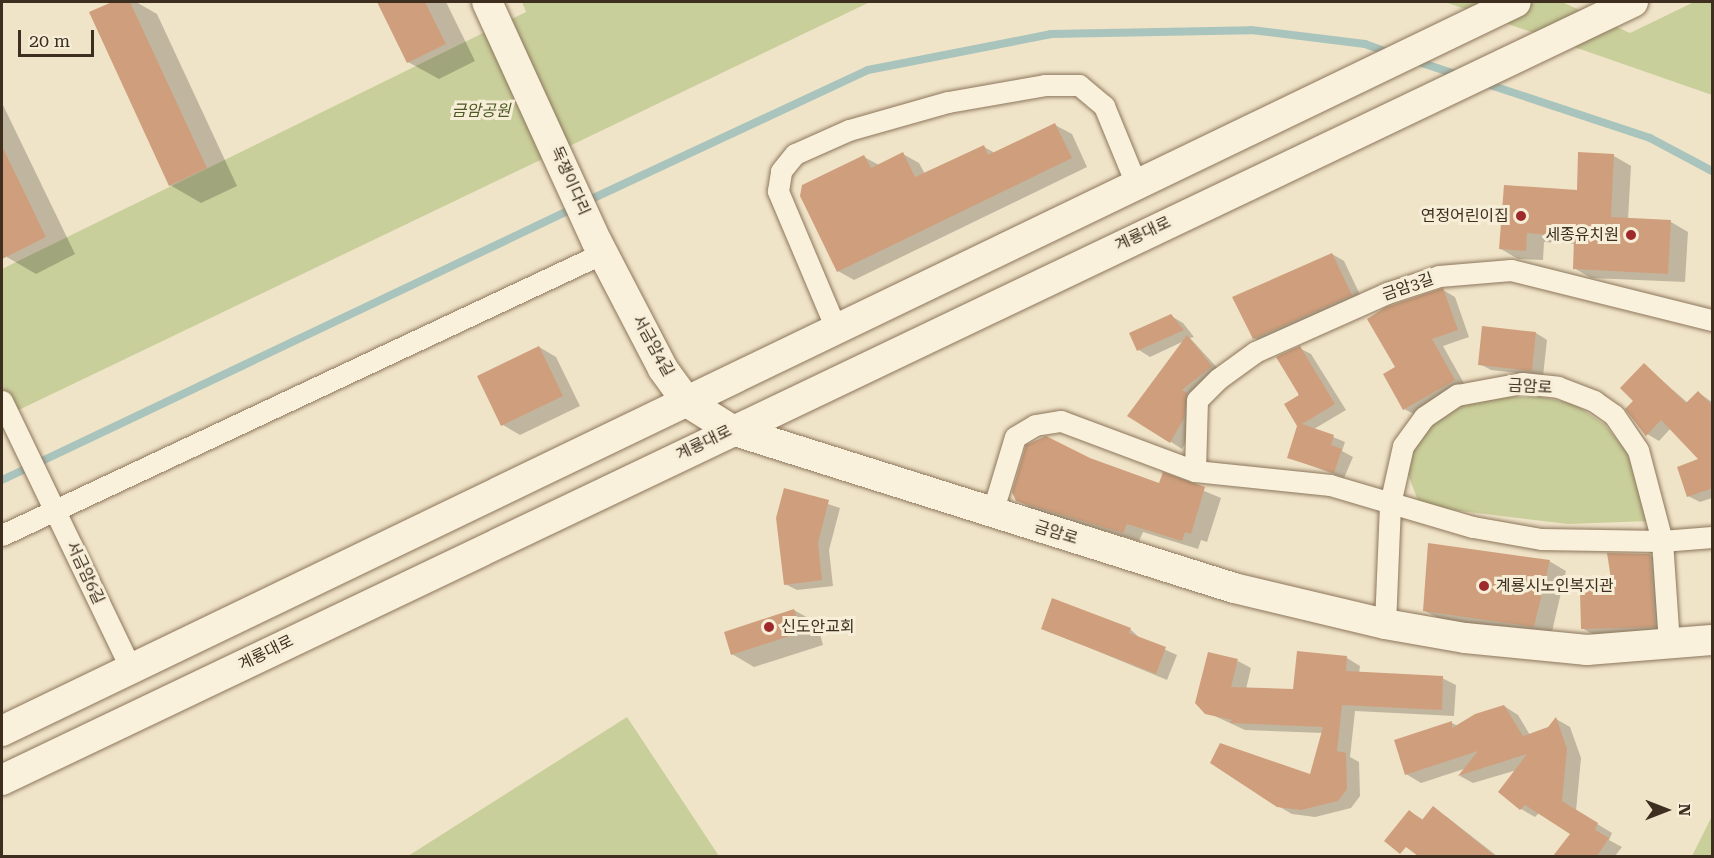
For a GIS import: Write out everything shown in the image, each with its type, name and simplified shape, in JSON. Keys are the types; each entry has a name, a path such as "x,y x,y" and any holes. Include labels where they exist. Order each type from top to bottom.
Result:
{"main road":[{"name":"독쟁이다리","path":"487,2 600,247"},
{"name":"계룡대로","path":"2,780 1633,2"},
{"path":"2,731 837,331 1512,3"},
{"name":"서금암4길","path":"600,247 663,369 687,402 732,430"},
{"name":"금암로","path":"732,430 1234,588 1385,624 1475,639 1587,650 1713,640"}],"street":[{"path":"837,331 778,191 781,171 795,154 849,130 948,102 1045,85 1079,85 1104,106 1137,186"},
{"path":"2,535 600,247"},
{"name":"금암3길","path":"1195,471 1197,400 1218,380 1255,352 1387,293 1439,276 1511,270 1713,320"},
{"name":"금암로","path":"1385,624 1390,504 1403,446 1424,417 1457,395 1491,386 1522,383 1558,387 1594,401 1614,415 1638,450 1662,541 1669,644"},
{"name":"서금암6길","path":"2,401 130,668"},
{"path":"992,513 1015,437 1035,424 1061,421 1195,471 1330,485 1473,527 1541,539 1662,541 1713,537"}],"green space":[{"name":"금암공원","path":"522,2 870,2 2,418 2,269 526,12"},
{"path":"1445,2 1562,2 1630,33 1694,2 1712,2 1712,95"},
{"path":"1504,397 1541,397 1575,404 1605,425 1626,451 1639,482 1649,521 1568,524 1420,506 1406,469 1409,457 1436,419 1464,405"},
{"path":"627,717 719,856 408,856"},
{"path":"1712,816 1712,856 1692,856"}],"building":[{"path":"112,2 130,2 207,168 169,186 89,12"},
{"path":"377,2 425,2 446,44 407,63"},
{"path":"1055,123 1072,158 837,272 800,196 802,185 864,155 871,168 903,152 915,177 984,145 988,155"},
{"path":"2,146 46,237 2,259"},
{"name":"세종유치원","path":"1578,152 1614,154 1611,217 1671,220 1668,274 1573,269 1574,237 1527,233 1526,251 1499,249 1504,185 1577,190"},
{"path":"1332,253 1352,295 1253,339 1232,297"},
{"path":"1443,288 1458,330 1432,339 1455,380 1403,410 1383,374 1395,367 1367,319 1386,307"},
{"path":"1171,314 1184,330 1137,351 1129,333"},
{"path":"1482,326 1536,332 1532,371 1478,365"},
{"path":"1187,335 1212,366 1182,390 1187,393 1184,418 1170,443 1127,416"},
{"path":"539,346 563,396 501,426 477,376"},
{"path":"1300,346 1335,404 1302,424 1334,435 1331,445 1342,449 1334,473 1287,458 1297,426 1284,404 1299,395 1276,357"},
{"path":"1644,363 1686,403 1698,391 1713,406 1713,488 1687,497 1677,467 1698,459 1661,420 1646,436 1625,409 1633,401 1620,388"},
{"path":"1046,436 1090,458 1159,483 1163,472 1205,487 1191,534 1185,532 1182,541 1127,524 1123,533 1016,501 1012,492 1026,445"},
{"path":"784,488 829,500 818,543 822,580 784,585 776,518"},
{"name":"계룡시노인복지관","path":"1428,543 1550,560 1534,627 1423,611"},
{"name":"계룡시노인복지관","path":"1607,553 1650,554 1655,627 1581,629 1580,592 1611,579"},
{"path":"1052,598 1131,628 1129,633 1166,647 1156,674 1041,629"},
{"name":"신도안교회","path":"794,609 802,632 731,655 724,632"},
{"path":"1297,651 1347,656 1346,671 1443,676 1442,710 1342,705 1337,751 1346,753 1347,789 1338,801 1301,810 1277,807 1210,763 1220,743 1310,774 1323,727 1230,723 1232,720 1205,714 1195,703 1208,652 1238,659 1231,687 1293,689"},
{"path":"1504,705 1523,736 1548,727 1556,717 1567,749 1562,801 1598,823 1595,830 1609,838 1597,856 1553,856 1570,834 1525,805 1520,810 1498,792 1527,754 1458,776 1478,751 1405,775 1394,740 1452,721 1452,728 1475,714"},
{"path":"1433,806 1495,856 1418,856 1406,847 1400,854 1384,841 1409,810 1422,820"}],"waterway":[{"path":"585,202 868,70 1051,34 1251,30 1365,44 1390,53"},
{"path":"1416,61 1458,75"},
{"path":"1484,83 1650,138 1712,171"},
{"path":"2,480 574,208"}],"place":[{"name":"연정어린이집","path":"1521,216"},
{"name":"세종유치원","path":"1631,235"},
{"name":"계룡시노인복지관","path":"1484,586"},
{"name":"신도안교회","path":"769,627"}]}
